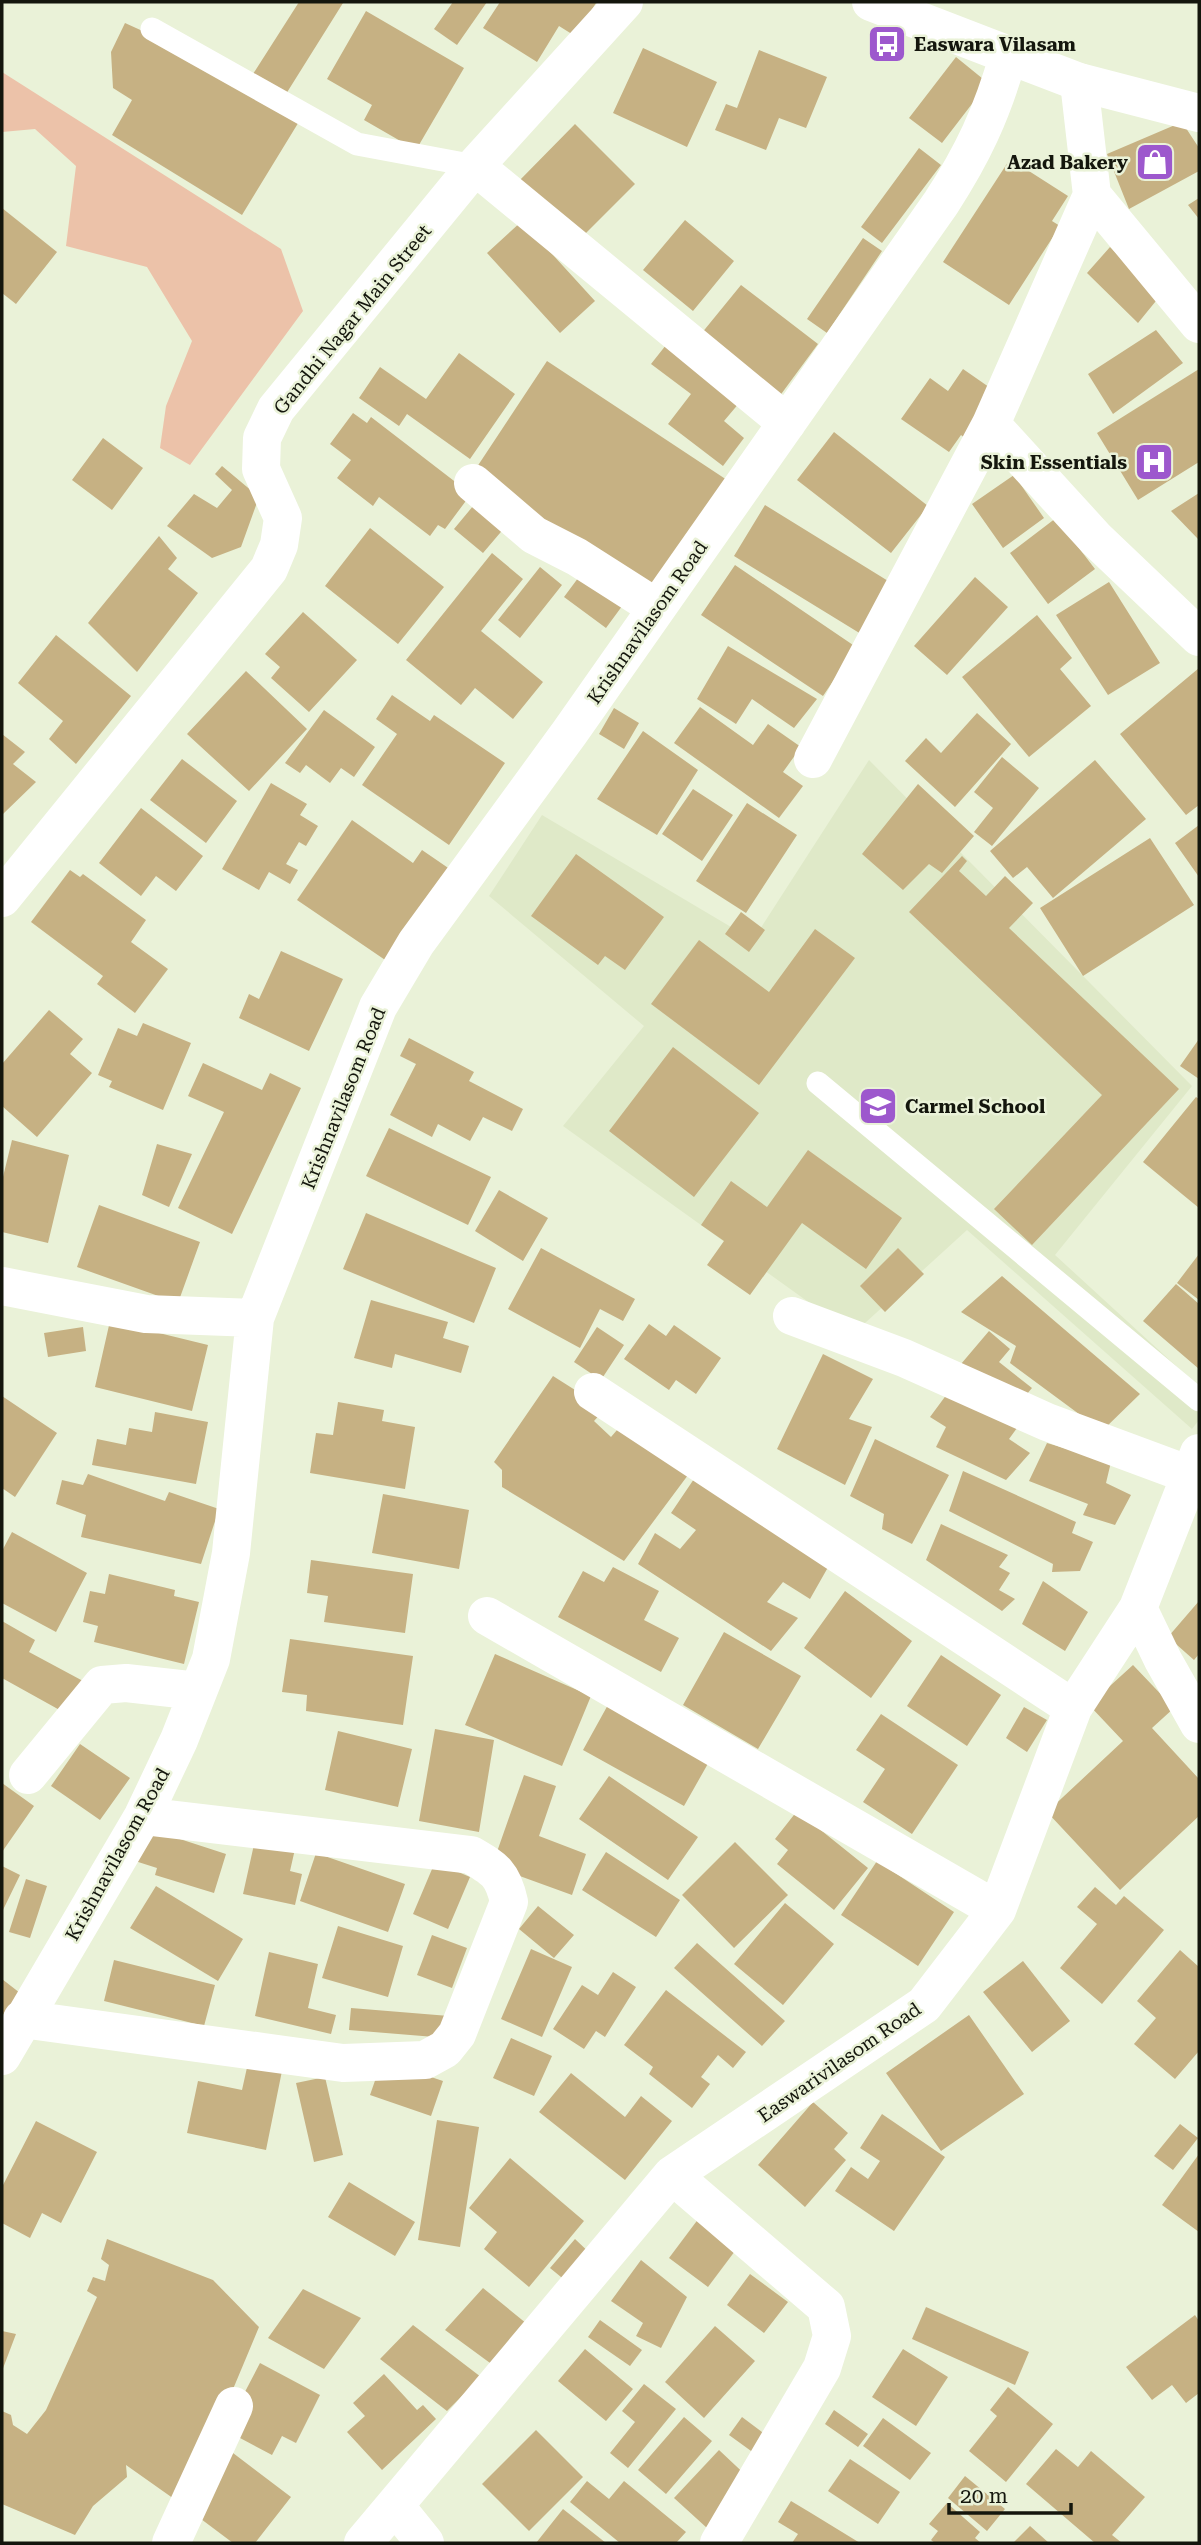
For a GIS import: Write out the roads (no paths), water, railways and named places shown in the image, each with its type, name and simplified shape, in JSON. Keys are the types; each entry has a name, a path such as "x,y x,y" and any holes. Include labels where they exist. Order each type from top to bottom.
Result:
{"street":[{"name":"Gandhi Nagar Main Street","path":"2,898 268,569 279,545 283,518 261,469 262,438 276,409 475,166 624,2"},
{"path":"890,4 1008,57 1079,82 1199,113"},
{"name":"Krishnavilasom Road","path":"2,2056 143,1816 211,1658 231,1553 255,1318 377,1007 416,943 657,608 969,160 992,111 1008,57"},
{"path":"813,759 991,424 1092,195 1079,82"},
{"path":"475,166 787,423"},
{"path":"1092,195 1199,324"},
{"path":"991,424 1096,539 1199,637"},
{"path":"472,483 534,536 577,557 657,608"},
{"path":"2,1286 146,1314 255,1318"},
{"path":"792,1316 904,1358 1047,1422 1195,1464"},
{"path":"593,1392 1073,1708"},
{"name":"Easwarivilasom Road","path":"363,2543 396,2507 672,2175 924,2005 997,1910 1073,1708 1138,1608 1195,1464"},
{"path":"1138,1608 1199,1724"},
{"path":"487,1616 997,1910"},
{"path":"28,1775 102,1685 126,1684 198,1691"},
{"path":"22,2019 343,2063 425,2060 445,2049 457,2034 509,1902 504,1880 490,1866 471,1855 442,1850 143,1816"},
{"path":"672,2175 826,2307 832,2336 822,2368 719,2543"},
{"path":"171,2543 234,2406"},
{"path":"396,2507 425,2543"}],"lane":[{"path":"152,29 357,144 475,166"},
{"path":"818,1083 1199,1400"}],"place":[{"name":"Easwara Vilasam","path":"887,44"},
{"name":"Azad Bakery","path":"1155,162"},
{"name":"Skin Essentials","path":"1154,462"},
{"name":"Carmel School","path":"878,1106"}]}
